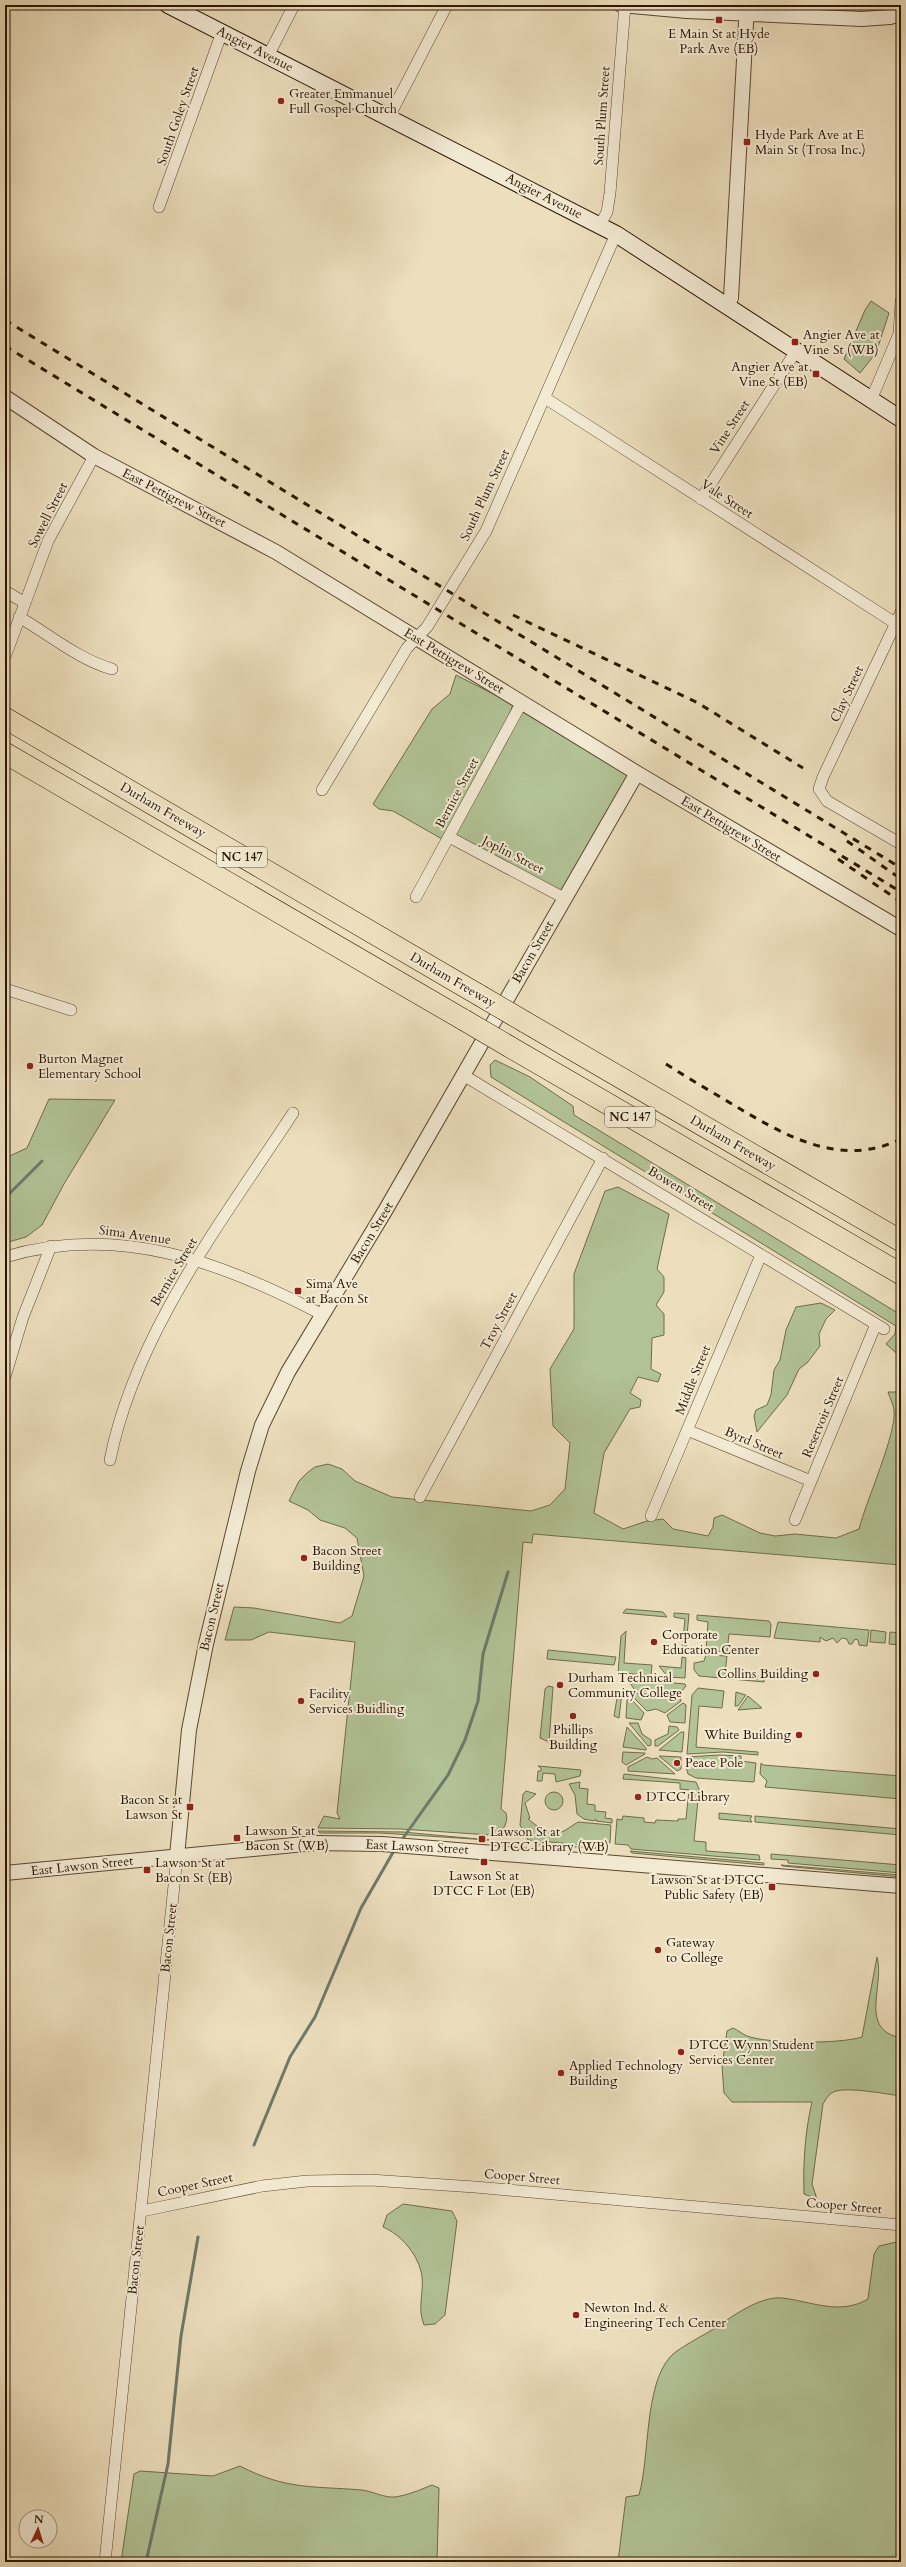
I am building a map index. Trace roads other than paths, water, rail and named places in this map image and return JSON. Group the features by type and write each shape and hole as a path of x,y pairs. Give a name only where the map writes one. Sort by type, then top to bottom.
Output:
{"highway":[{"name":"Durham Freeway","path":"5,718 901,1241"},
{"name":"NC 147","path":"5,753 901,1274"},
{"path":"790,1176 901,1228"},
{"path":"750,1187 901,1287"}],"main road":[{"name":"Angier Avenue","path":"168,5 616,234 901,419"}],"street":[{"path":"268,56 294,5"},
{"path":"389,118 447,5"},
{"path":"623,6 747,9 862,19 890,18 901,14"},
{"name":"South Plum Street","path":"600,226 607,212 610,193 623,6"},
{"path":"727,306 731,298 747,9"},
{"name":"South Goley Street","path":"159,207 222,32"},
{"name":"South Plum Street","path":"322,790 407,648 427,627 486,531 616,234"},
{"path":"871,400 900,335 901,301"},
{"name":"Vine Street","path":"701,499 796,351"},
{"name":"East Pettigrew Street","path":"5,397 94,456 276,552 637,773 901,929"},
{"name":"Vale Street","path":"545,398 896,623"},
{"name":"Sowell Street","path":"5,657 48,541 94,456"},
{"path":"5,591 25,603"},
{"name":"Clay Street","path":"901,612 823,777 819,789 827,801 901,844"},
{"path":"19,618 48,634 85,659 112,669"},
{"name":"Bernice Street","path":"416,897 522,702"},
{"name":"Bacon Street","path":"105,2562 142,2211 189,1730 218,1588 258,1436 277,1393 637,773"},
{"name":"Joplin Street","path":"449,838 564,898"},
{"path":"5,989 71,1010"},
{"name":"Bowen Street","path":"463,1075 880,1327"},
{"name":"Bernice Street","path":"110,1460 121,1413 137,1369 198,1261 293,1113"},
{"name":"Troy Street","path":"420,1497 602,1158"},
{"name":"Sima Avenue","path":"5,1257 51,1246 103,1243 146,1249 198,1261 253,1280 323,1315"},
{"path":"5,1377 23,1317 51,1246"},
{"name":"Middle Street","path":"651,1516 761,1254"},
{"name":"Reservoir Street","path":"795,1520 880,1327"},
{"name":"Byrd Street","path":"688,1430 811,1481"},
{"name":"East Lawson Street","path":"5,1873 315,1843 382,1844 901,1886"},
{"name":"Cooper Street","path":"142,2211 269,2185 306,2181 370,2180 476,2187 901,2225"}],"waterway":[{"path":"5,1198 42,1161"},
{"path":"401,1841 448,1775 465,1740 478,1701 483,1654 508,1572"},
{"path":"254,2145 290,2057 315,2017 361,1908 395,1849"},
{"path":"146,2562 168,2464 181,2336 198,2237"}],"railway":[{"path":"5,320 901,868"},
{"path":"5,346 901,892"},
{"path":"513,615 698,703 803,768"},
{"path":"847,841 901,879"},
{"path":"838,859 901,902"},
{"path":"666,1064 761,1121 780,1131 818,1146 839,1150 859,1150 880,1147 901,1139"}],"place":[{"name":"E Main St at Hyde Park Ave (EB)","path":"719,20"},
{"name":"Greater Emmanuel Full Gospel Church","path":"281,101"},
{"name":"Hyde Park Ave at E Main St (Trosa Inc.)","path":"747,142"},
{"name":"Angier Ave at Vine St (WB)","path":"795,342"},
{"name":"Angier Ave at Vine St (EB)","path":"816,374"},
{"name":"Burton Magnet Elementary School","path":"30,1066"},
{"name":"Sima Ave at Bacon St","path":"298,1291"},
{"name":"Bacon Street Building","path":"304,1558"},
{"name":"Corporate Education Center","path":"654,1642"},
{"name":"Collins Building","path":"816,1674"},
{"name":"Durham Technical Community College","path":"560,1685"},
{"name":"Facility Services Buidling","path":"301,1701"},
{"name":"Phillips Building","path":"573,1716"},
{"name":"White Building","path":"799,1735"},
{"name":"Peace Pole","path":"677,1763"},
{"name":"DTCC Library","path":"638,1797"},
{"name":"Bacon St at Lawson St","path":"190,1807"},
{"name":"Lawson St at Bacon St (WB)","path":"237,1838"},
{"name":"Lawson St at DTCC Library (WB)","path":"482,1839"},
{"name":"Lawson St at DTCC F Lot (EB)","path":"484,1862"},
{"name":"Lawson St at Bacon St (EB)","path":"147,1870"},
{"name":"Lawson St at DTCC Public Safety (EB)","path":"772,1887"},
{"name":"Gateway to College","path":"658,1950"},
{"name":"DTCC Wynn Student Services Center","path":"681,2052"},
{"name":"Applied Technology Building","path":"561,2073"},
{"name":"Newton Ind. & Engineering Tech Center","path":"576,2315"}]}
